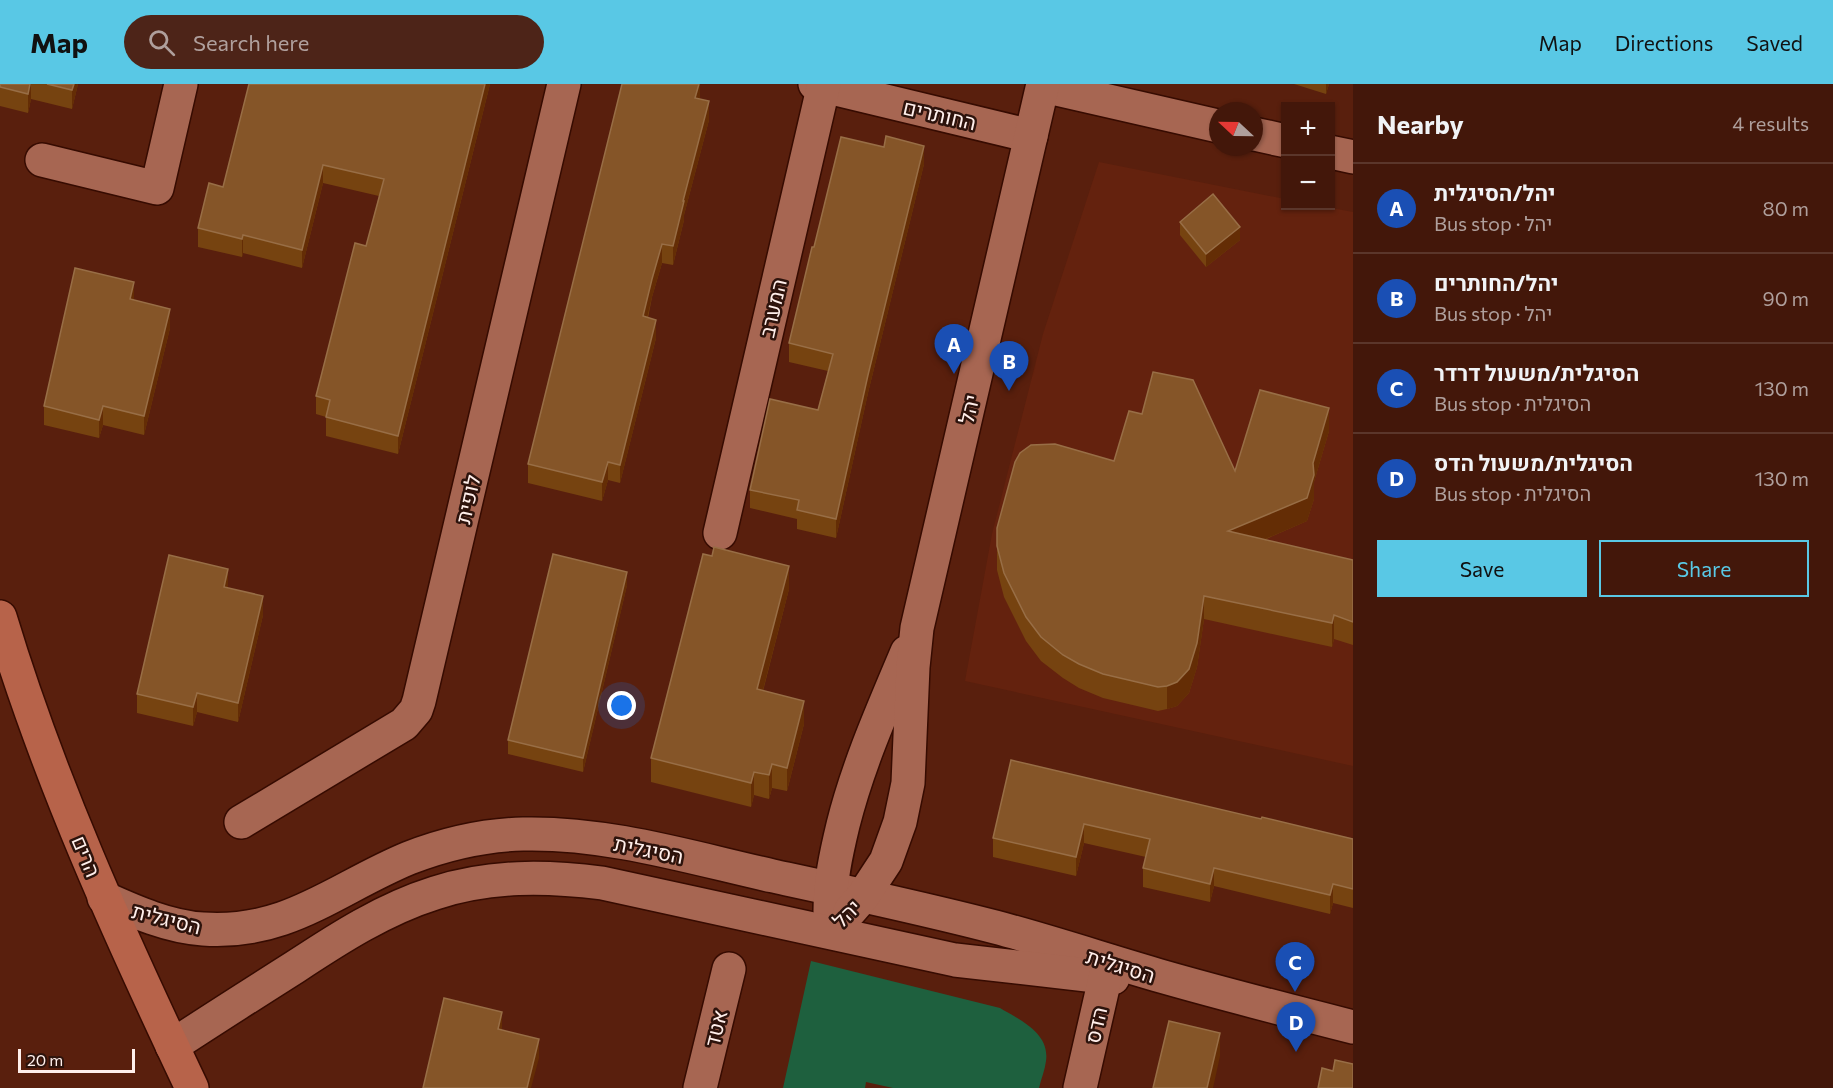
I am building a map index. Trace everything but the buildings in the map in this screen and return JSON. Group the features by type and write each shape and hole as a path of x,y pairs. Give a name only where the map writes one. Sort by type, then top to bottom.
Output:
{"main road":[{"name":"הרים","path":"0,617 60,790 104,898 192,1088"}],"street":[{"path":"42,160 158,188 181,84"},
{"name":"לופית","path":"241,822 404,724 416,710 564,84"},
{"name":"החותרים","path":"821,85 1031,136"},
{"name":"המערב","path":"720,533 821,85"},
{"path":"1043,85 1209,124"},
{"name":"יהל","path":"831,933 863,896 886,861 900,822 908,783 917,628 1043,85"},
{"path":"1263,136 1281,140"},
{"path":"1335,153 1353,157"},
{"name":"יהל","path":"831,933 830,889 839,843 861,765 874,729 917,628"},
{"name":"הסיגלית","path":"104,898 133,911 174,924 201,929 229,930 260,926 293,916 408,859 445,846 482,837 522,834 565,835 614,841 995,927 1107,969"},
{"name":"הסיגלית","path":"172,1046 340,938 404,904 436,892 469,884 502,879 535,878 568,879 602,884 954,960 1107,969 1202,988 1353,1027"},
{"name":"אטד","path":"700,1088 729,969"},
{"name":"הדס","path":"1080,1088 1107,969"}],"shaded area":[{"path":"1099,162 1281,198 1281,210 1335,209 1353,212 1353,766 965,681 992,534 1043,334"}],"green space":[{"path":"811,961 1000,1008 1032,1028 1043,1043 1046,1061 1039,1088 893,1088 866,1082 865,1088 783,1088"}],"place":[{"name":"יהל/הסיגלית","path":"954,374"},
{"name":"יהל/החותרים","path":"1009,391"},
{"name":"הסיגלית/משעול דרדר","path":"1295,992"},
{"name":"הסיגלית/משעול הדס","path":"1296,1052"}]}
